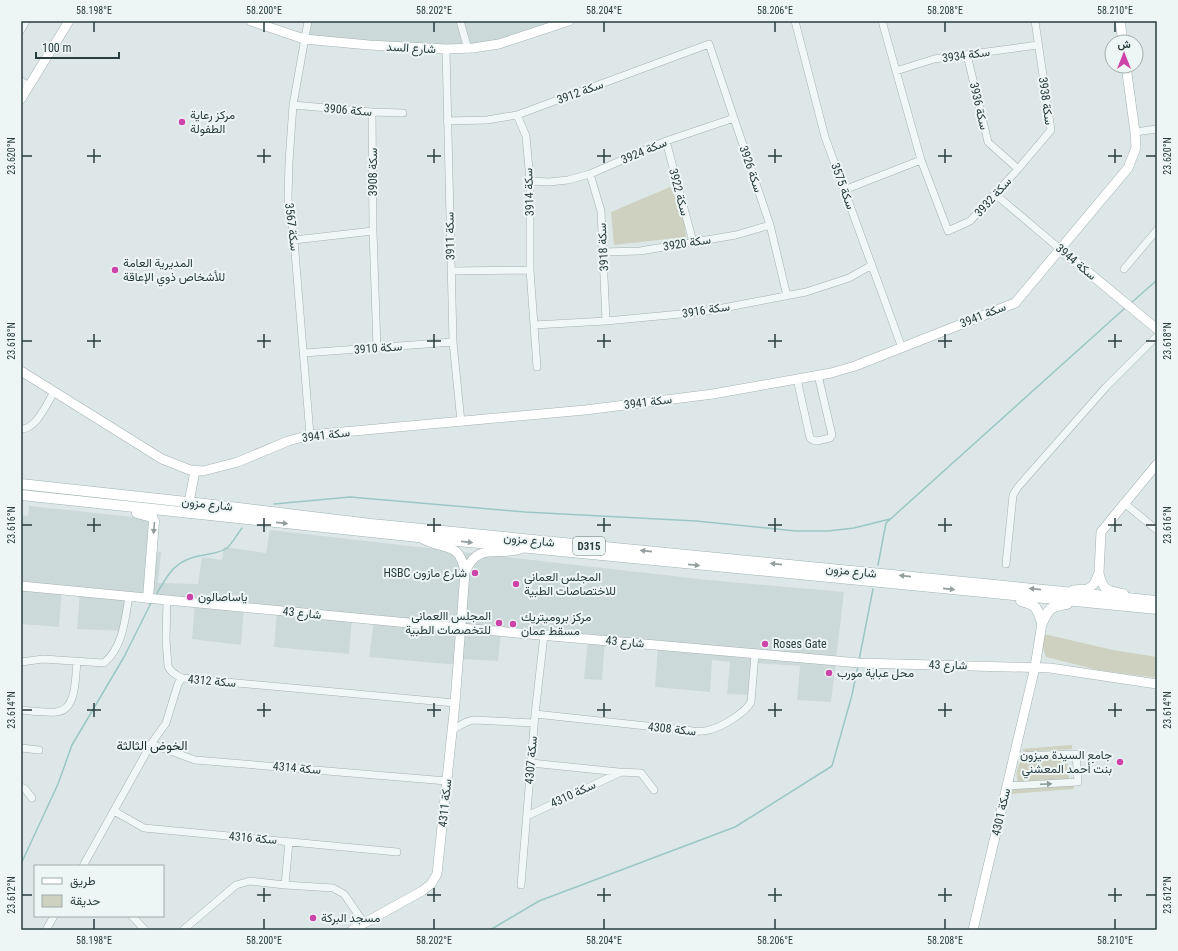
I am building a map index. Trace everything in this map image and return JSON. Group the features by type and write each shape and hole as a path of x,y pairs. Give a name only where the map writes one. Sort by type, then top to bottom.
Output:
{"main road":[{"name":"شارع مزون","path":"21,484 189,502 379,525 1154,600"},
{"name":"شارع مزون","path":"21,495 420,538 1157,609"},
{"path":"57,499 145,514 152,517 154,521 148,598"},
{"path":"972,592 1032,604 1036,608 1042,623"},
{"path":"1042,623 1050,609 1056,606 1084,602"}],"street":[{"path":"21,30 26,21"},
{"path":"21,99 25,83 69,21"},
{"name":"شارع السد","path":"251,21 304,39 356,44 446,49 468,49 499,44 568,21"},
{"name":"سكة 3567","path":"308,21 293,105 288,199 294,240 310,434"},
{"path":"460,21 468,49"},
{"name":"سكة 3575","path":"795,21 824,137 902,348"},
{"name":"سكة 3932","path":"882,21 922,160 948,231 970,221 1018,169"},
{"name":"سكة 3938","path":"1018,169 1050,130 1035,21"},
{"path":"1120,21 1122,34"},
{"name":"سكة 3912","path":"447,121 487,120 517,115 709,44"},
{"name":"سكة 3926","path":"709,44 770,225 787,296"},
{"name":"سكة 3934","path":"896,71 934,59 1038,45"},
{"name":"سكة 3911","path":"446,49 450,271 453,342 461,422"},
{"name":"سكة 3936","path":"967,55 988,142 1018,169"},
{"name":"سكة 3941","path":"21,371 162,459 179,467 195,471 203,471 238,462 288,441 310,434 461,422 609,407 713,394 818,375 855,366 1014,303 1128,168 1136,148 1127,74"},
{"name":"سكة 3906","path":"293,105 372,112 403,113"},
{"name":"سكة 3908","path":"372,112 373,231 377,348"},
{"name":"سكة 3914","path":"517,115 526,136 530,181 530,270 537,367"},
{"name":"سكة 3924","path":"530,181 568,180 590,174 666,141 734,118"},
{"path":"1135,132 1157,129"},
{"name":"سكة 3922","path":"666,141 693,242"},
{"path":"844,190 922,160"},
{"name":"سكة 3918","path":"590,174 601,210 606,321"},
{"name":"سكة 3944","path":"995,194 1157,329"},
{"name":"سكة 3920","path":"603,252 640,251 736,235 770,225"},
{"path":"1124,269 1157,230"},
{"path":"294,240 373,231"},
{"name":"سكة 3916","path":"534,325 606,321 702,312 787,296 824,287 849,278 872,265"},
{"path":"450,271 530,270"},
{"path":"1006,564 1013,495 1018,487 1106,387 1157,336"},
{"name":"سكة 3910","path":"304,353 453,342"},
{"path":"797,379 810,438 812,441 815,441 830,438 832,435 818,375"},
{"path":"21,428 28,428 34,423 54,392"},
{"path":"1154,600 1107,590 1101,585 1099,573 1101,532 1157,464"},
{"path":"189,502 195,471"},
{"path":"1124,503 1157,530"},
{"path":"420,538 431,543 450,547 455,550 462,559 465,572"},
{"path":"465,572 471,560 480,553 487,551 511,551 523,548"},
{"name":"سكة 4311","path":"352,930 422,891 435,879 438,868 455,703 465,572"},
{"path":"1054,591 1088,588 1094,584 1099,573"},
{"name":"شارع 43","path":"21,586 461,628 859,663 1050,668 1157,684"},
{"path":"21,662 43,659 100,664 106,661 117,645 121,635 129,596"},
{"path":"167,600 166,640 168,666 173,673 182,678"},
{"name":"سكة 4301","path":"973,930 1035,667 1042,623"},
{"name":"سكة 4307","path":"521,886 534,723 544,635"},
{"name":"سكة 4308","path":"535,714 693,731 710,730 718,727 748,708 751,702 755,654"},
{"path":"21,710 56,712 66,708 71,703 77,662"},
{"name":"سكة 4312","path":"84,865 151,744 166,722 178,684 182,678 455,703"},
{"path":"452,730 462,725 466,721 474,720 534,723"},
{"name":"سكة 4314","path":"151,744 195,760 447,781"},
{"path":"21,748 39,750"},
{"path":"1007,786 1078,782 1076,754 1014,756"},
{"name":"سكة 4310","path":"531,763 641,773 654,790"},
{"name":"سكة 4310","path":"527,816 619,772"},
{"path":"21,787 25,789 32,798"},
{"name":"سكة 4316","path":"114,811 144,828 397,852"},
{"path":"285,885 289,842"},
{"path":"183,930 236,885 250,881 333,888 344,894 364,923"},
{"path":"47,929 53,917"},
{"path":"133,917 145,930"}],"shaded area":[{"path":"308,21 567,21 473,48 304,39"},
{"path":"29,506 143,518 156,522 156,551 161,552 158,583 198,584 202,557 222,560 224,547 266,553 270,530 708,580 844,592 831,702 797,700 800,666 754,663 752,695 727,694 730,662 712,660 710,692 655,687 658,646 605,641 602,680 584,679 588,639 501,632 498,661 461,659 462,665 369,657 374,620 352,618 349,654 274,647 277,611 244,607 241,645 192,639 195,603 129,596 126,631 77,629 80,592 62,590 59,627 21,624 21,515 28,516"}],"green space":[{"path":"670,187 683,211 686,237 614,245 611,212"},
{"path":"1044,634 1113,650 1157,657 1157,678 1098,670 1046,657 1042,645"},
{"path":"1072,745 1072,749 1025,752 1022,749"},
{"path":"1067,757 1069,779 1018,782 1017,770 1022,759"},
{"path":"1074,784 1074,789 1010,794 1012,790 1015,789"}],"waterway":[{"path":"1131,303 1157,280"},
{"path":"878,565 886,523 1125,308"},
{"path":"274,504 350,497 525,512 696,521 796,531 828,531 854,528 890,519"},
{"path":"156,595 170,573 180,563 194,557 224,550 231,544 242,528"},
{"path":"859,660 873,589"},
{"path":"21,864 58,784 72,745 124,657 152,601"},
{"path":"490,930 539,901 735,827 832,766 852,695 858,666"}],"place":[{"name":"مركز رعاية الطفولة","path":"182,122"},
{"name":"المديرية العامة للأشخاص ذوي الإعاقة","path":"115,270"},
{"name":"HSBC شارع مازون","path":"475,573"},
{"name":"المجلس العماني للاختصاصات الطبية","path":"516,584"},
{"name":"ياساصالون","path":"190,597"},
{"name":"المجلس االعمانى للتخصصات الطبية","path":"499,623"},
{"name":"مركز بروميتريك مسقط عمان","path":"513,624"},
{"name":"Roses Gate","path":"765,644"},
{"name":"محل عباية مورب","path":"829,673"},
{"name":"جامع السيدة ميزون بنت أحمد المعشني","path":"1120,762"},
{"name":"مسجد البركة","path":"313,918"}],"district":[{"name":"الخوض الثالثة","path":"152,745"}]}
